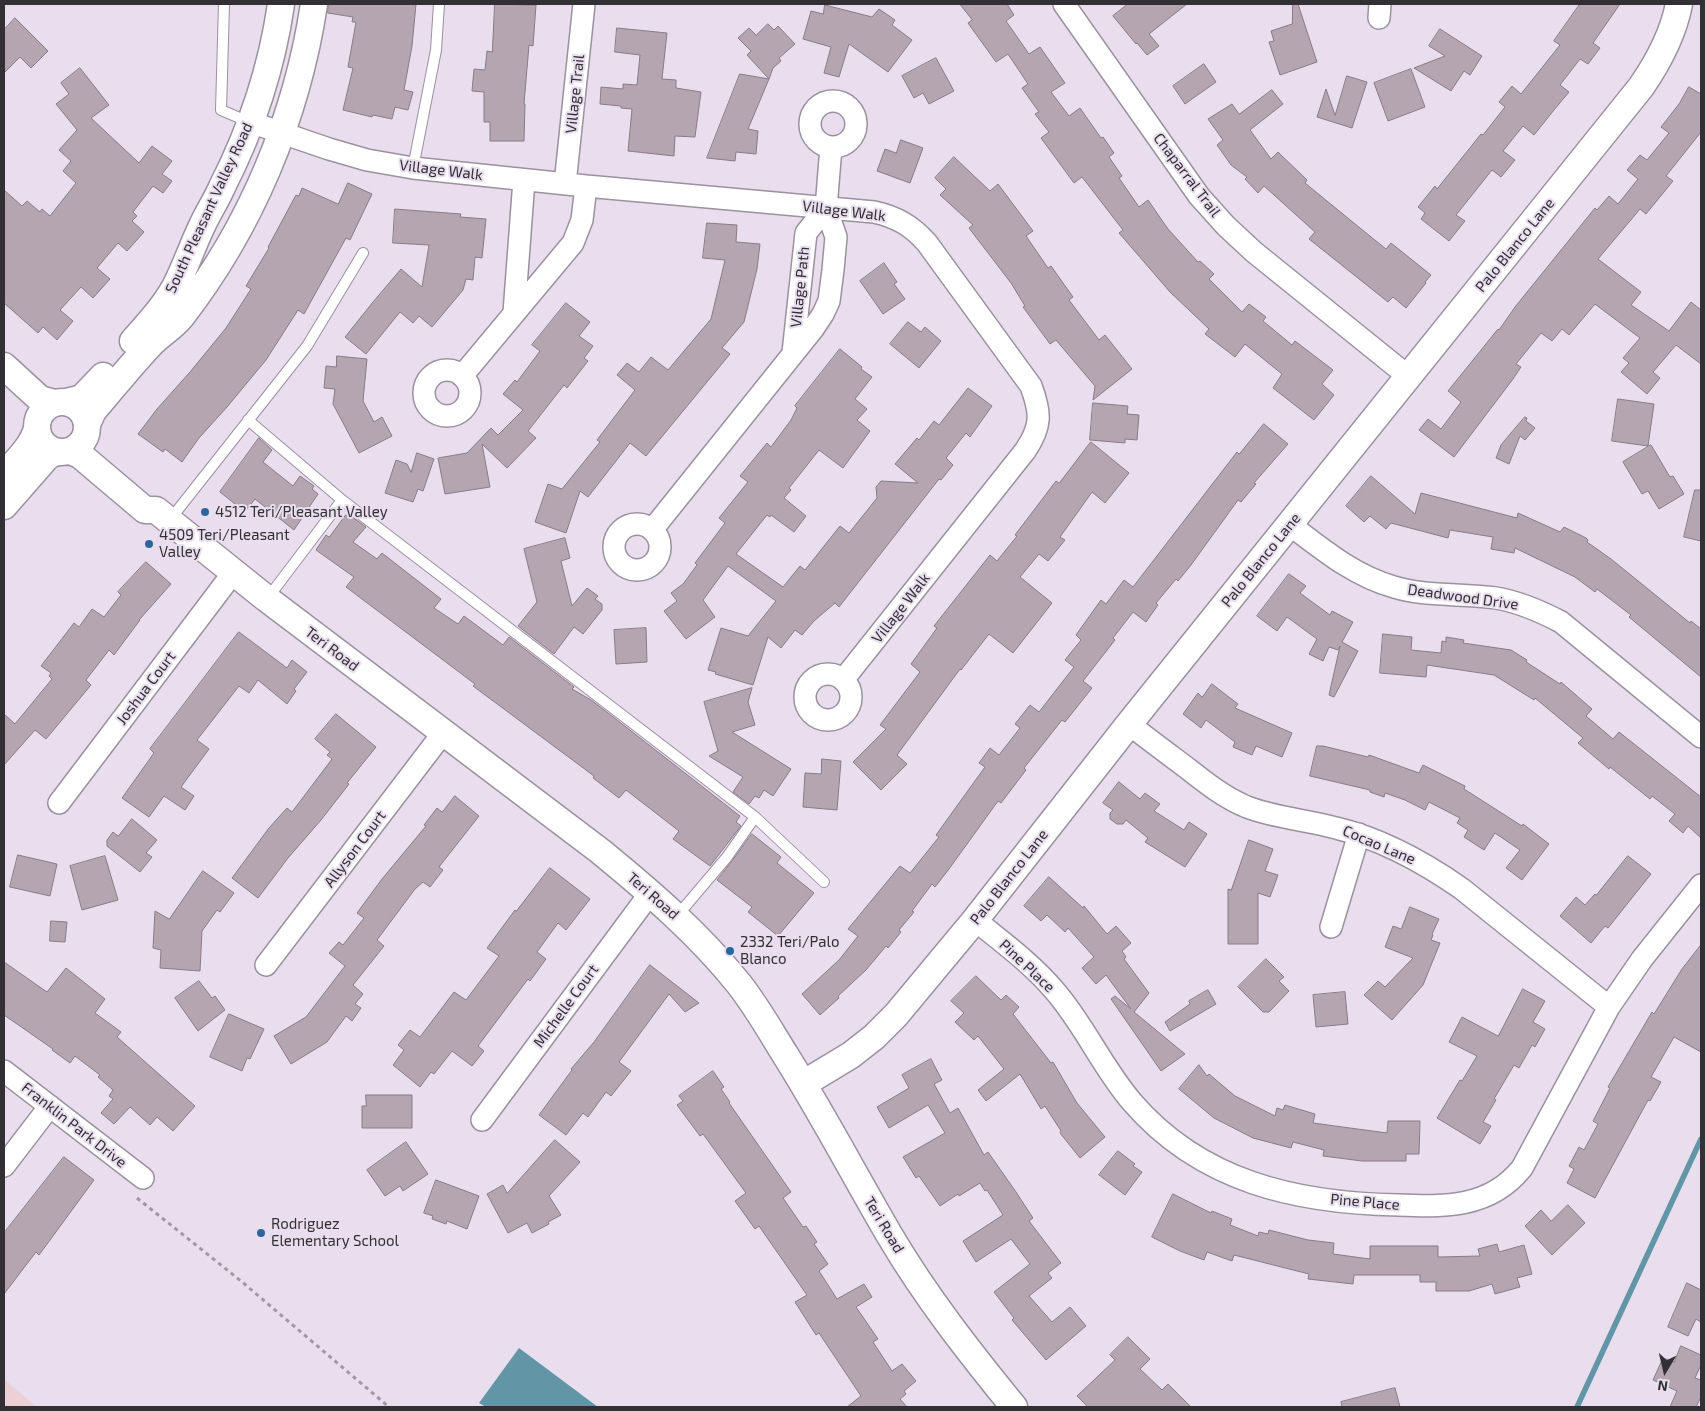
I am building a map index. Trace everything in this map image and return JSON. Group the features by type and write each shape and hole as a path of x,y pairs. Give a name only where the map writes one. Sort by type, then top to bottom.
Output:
{"street":[{"name":"South Pleasant Valley Road","path":"49,414 79,400 157,313 170,295 201,227 222,187 250,122 273,46 281,4"},
{"name":"South Pleasant Valley Road","path":"88,427 93,411 148,347 179,319 242,223 282,133 303,62 314,4"},
{"name":"Village Trail","path":"462,376 573,243 582,220 576,185 584,4"},
{"name":"Chaparral Trail","path":"1065,4 1199,196 1226,226 1254,252 1409,377"},
{"name":"Palo Blanco Lane","path":"803,1084 851,1055 896,1016 975,920 1289,524 1641,88 1656,66 1667,43 1679,4"},
{"name":"Village Walk","path":"250,122 367,160 413,168 874,212 891,216 916,231 927,243 1031,386 1038,405 1039,424 1025,451 843,680"},
{"path":"826,208 831,147"},
{"path":"514,313 524,180"},
{"name":"Village Path","path":"793,352 806,233 826,208"},
{"name":"Village Path","path":"793,352 813,329 823,314 829,300 836,237 826,208"},
{"path":"652,530 793,352"},
{"path":"4,366 40,399 49,414 42,443 50,449 64,452"},
{"path":"4,387 35,414 49,414 78,408 86,418 88,427 82,443 64,452 51,454 46,458 4,506"},
{"path":"4,475 30,444 49,414"},
{"name":"Teri Road","path":"88,427 92,443 157,499 162,515"},
{"name":"Teri Road","path":"64,452 80,455 145,510 162,515 233,573 600,851 651,892 677,916 718,959 758,1010 917,1278 974,1358 1014,1407"},
{"name":"Deadwood Drive","path":"1289,524 1340,562 1366,577 1393,587 1421,593 1496,598 1520,603 1541,611 1561,622 1701,737"},
{"name":"Joshua Court","path":"59,803 233,573"},
{"name":"Cocao Lane","path":"1129,724 1215,790 1246,807 1359,834 1411,857 1438,872 1462,889 1609,1007"},
{"name":"Allyson Court","path":"266,965 443,733"},
{"path":"1331,927 1359,834"},
{"name":"Pine Place","path":"975,920 1034,969 1054,990 1071,1011 1113,1077 1132,1101 1152,1123 1197,1158 1241,1180 1278,1191 1381,1205 1418,1206 1466,1203 1485,1197 1501,1188 1522,1168 1609,1007 1642,959 1701,885"},
{"name":"Michelle Court","path":"482,1120 651,892"},
{"name":"Franklin Park Drive","path":"4,1071 50,1106 138,1186"},
{"path":"4,1166 50,1106"}],"lane":[{"path":"224,4 221,110 250,122"},
{"path":"413,168 436,50 439,4"},
{"path":"162,515 248,420 307,346 363,253"},
{"path":"248,420 342,500 755,817 824,882"},
{"path":"267,599 342,500"},
{"path":"677,916 728,857 755,817"}],"path":[{"path":"138,1186 241,1281 389,1407"}],"shaded area":[{"path":"5,1380 37,1407 4,1407"}],"water":[{"path":"519,1348 598,1407 486,1407 479,1403"}],"building":[{"path":"329,4 416,4 412,46 404,90 413,92 408,110 395,107 392,119 373,115 372,117 343,110 353,68 348,67 356,22 352,22 353,17 328,13"},
{"path":"495,4 536,5 533,46 529,45 524,104 524,141 490,141 490,122 484,122 484,92 472,91 474,69 485,70 487,51 492,52"},
{"path":"960,4 1007,4 1014,15 1006,21 1029,54 1040,47 1065,83 1051,92 1069,116 1080,108 1101,138 1103,137 1114,153 1109,157 1122,176 1119,178 1139,207 1148,200 1168,229 1198,262 1200,261 1214,274 1209,279 1242,312 1249,304 1266,317 1263,321 1292,345 1295,341 1333,370 1322,384 1334,395 1314,420 1273,388 1282,374 1245,344 1235,357 1205,334 1209,329 1170,292 1119,233 1123,230 1082,177 1074,183 1041,138 1049,132 1035,114 1039,112 1022,88 1028,84 1008,54 996,62 968,23 972,20"},
{"path":"1128,4 1187,4 1149,34 1159,46 1147,55 1113,16"},
{"path":"1293,4 1298,4 1317,62 1280,75 1269,42 1274,41 1271,31 1292,24"},
{"path":"1580,4 1620,4 1593,43 1600,48 1588,64 1580,59 1560,85 1569,92 1534,135 1523,126 1503,151 1515,160 1501,177 1492,170 1456,215 1465,221 1449,241 1421,219 1425,213 1418,207 1435,186 1437,189 1505,107 1499,102 1512,86 1521,94 1560,45 1554,41"},
{"path":"825,5 872,17 879,9 895,20 892,25 912,40 888,72 849,44 839,77 824,73 831,47 803,39 811,11 823,14"},
{"path":"15,18 48,51 31,68 20,57 4,73 4,30"},
{"path":"768,24 774,30 778,26 795,44 779,58 781,61 773,68 769,79 747,55 751,51 738,38 749,28 756,35"},
{"path":"617,28 667,33 662,79 676,80 676,88 701,92 695,137 675,136 674,156 628,151 632,109 600,104 601,87 623,89 623,84 637,85 640,55 615,52"},
{"path":"1440,29 1482,56 1470,75 1464,71 1451,91 1414,68 1445,56 1429,46"},
{"path":"936,58 954,91 929,104 923,93 914,98 902,76"},
{"path":"1204,64 1216,82 1185,104 1173,86"},
{"path":"80,68 109,105 91,118 139,163 152,146 172,161 162,174 172,181 163,193 153,186 133,212 137,216 132,221 144,232 127,251 118,243 97,268 110,279 93,298 81,287 60,310 73,321 57,340 43,327 38,333 4,303 4,190 22,206 27,201 40,212 42,209 50,216 76,183 63,171 71,161 59,150 77,130 56,104 69,94 61,83"},
{"path":"1411,69 1425,107 1388,121 1374,83"},
{"path":"740,74 769,79 748,129 758,131 756,154 736,152 735,161 707,158"},
{"path":"1347,76 1367,82 1352,128 1317,117 1326,89 1335,115"},
{"path":"1689,87 1701,94 1701,132 1666,176 1673,181 1646,214 1640,209 1598,259 1641,292 1631,305 1669,331 1691,302 1701,310 1701,364 1676,345 1653,372 1660,378 1647,394 1621,372 1629,363 1623,358 1640,338 1595,304 1569,335 1562,329 1552,341 1541,333 1516,364 1521,367 1513,379 1454,457 1419,430 1428,419 1441,429 1461,402 1448,391 1499,330 1515,307 1595,208 1597,210 1609,196 1618,204 1638,179 1627,170 1640,155 1647,160 1669,133 1661,127 1679,104"},
{"path":"1272,90 1283,104 1250,130 1271,159 1278,152 1307,180 1305,183 1386,249 1391,243 1431,275 1406,308 1393,297 1388,302 1309,239 1315,232 1264,186 1258,193 1245,179 1247,177 1231,165 1217,145 1223,140 1208,119 1232,104 1239,114"},
{"path":"901,140 923,148 910,183 877,171 885,149 896,153"},
{"path":"954,157 990,191 998,184 1033,231 1026,236 1048,268 1051,266 1073,297 1069,300 1099,340 1105,335 1132,369 1093,400 1095,386 1056,340 1050,344 1023,307 1025,306 1011,283 969,228 973,225 940,195 946,189 935,178"},
{"path":"348,183 372,194 350,240 346,238 304,314 298,310 266,360 199,438 182,462 165,449 163,452 138,434 226,328 251,289 246,286 269,248 296,195 299,196 302,188 338,204"},
{"path":"395,209 461,214 460,217 486,219 482,258 475,257 473,280 466,279 463,290 432,327 419,316 413,323 400,312 366,354 345,337 373,302 401,269 422,287 429,245 393,243"},
{"path":"707,223 737,225 736,242 760,244 757,269 744,322 722,348 730,354 646,456 630,443 588,497 580,491 566,533 535,522 548,484 562,489 600,442 597,440 635,390 617,375 627,363 639,372 651,357 668,370 711,319 725,260 703,258"},
{"path":"884,263 897,282 894,284 905,299 883,314 860,281"},
{"path":"566,303 590,322 579,336 593,346 584,358 588,361 567,388 564,385 528,431 536,438 507,468 482,444 490,487 445,494 438,458 467,453 491,428 498,435 523,410 503,394 515,380 517,382 540,351 532,345"},
{"path":"908,322 921,332 925,327 941,341 919,368 890,344"},
{"path":"840,349 872,377 855,399 867,409 857,420 870,431 843,468 819,450 789,488 791,490 784,498 806,516 794,532 771,515 770,517 767,515 736,554 783,587 800,566 805,570 840,526 849,533 877,498 876,487 881,481 918,483 895,464 917,438 919,440 934,421 939,425 968,388 992,406 970,437 966,433 946,458 953,465 941,480 939,479 839,607 835,603 814,621 802,635 795,630 781,648 768,637 753,685 715,674 716,672 708,670 721,628 748,636 776,601 728,566 703,600 715,617 686,639 664,611 677,601 671,593 683,584 697,565 695,563 725,523 719,518 748,482 740,476 767,443 771,447 791,420 797,408 795,406"},
{"path":"337,356 367,359 363,401 374,422 382,417 392,436 359,453 333,404 335,389 324,388 326,366 336,367"},
{"path":"1618,399 1654,404 1648,446 1612,441"},
{"path":"1093,403 1128,406 1127,414 1139,415 1137,440 1125,439 1125,443 1090,440"},
{"path":"1525,417 1527,418 1526,421 1535,428 1525,440 1520,436 1509,464 1496,458 1501,445"},
{"path":"1264,424 1288,444 1254,483 1256,484 1241,502 1238,500 1191,565 1178,581 1176,579 1156,603 1158,605 1146,622 1133,612 1113,638 1115,640 1083,681 1092,688 1065,722 1062,720 1024,768 1026,770 1001,803 998,801 935,887 932,884 912,911 914,912 899,930 901,932 888,948 886,946 866,970 820,1015 802,994 839,960 858,936 848,929 900,866 910,873 939,837 936,835 985,767 979,763 990,748 999,755 1020,728 1015,724 1030,705 1039,712 1074,667 1065,660 1081,640 1076,635 1101,600 1106,604 1124,580 1133,587 1237,452 1239,454"},
{"path":"259,438 272,450 263,462 293,486 300,476 314,486 312,489 318,494 294,530 255,499 245,512 220,492"},
{"path":"1091,442 1129,473 1105,503 1092,492 1060,537 1065,540 1048,561 1039,554 1020,577 1052,603 1013,653 989,634 960,669 897,755 907,764 881,790 853,762 886,729 880,725 920,672 911,664 937,628 934,626 990,555 997,561 1056,481 1059,483"},
{"path":"1651,445 1670,477 1673,476 1684,494 1659,509 1648,491 1642,494 1623,462"},
{"path":"417,453 434,459 423,491 418,489 413,502 385,493 396,460 407,464 411,472"},
{"path":"1371,476 1415,514 1421,493 1517,518 1518,513 1560,532 1564,527 1586,538 1587,542 1690,623 1691,621 1701,629 1701,677 1629,617 1631,615 1597,589 1595,592 1575,577 1515,548 1514,553 1491,549 1493,537 1450,530 1448,538 1391,523 1386,529 1370,516 1364,522 1346,506"},
{"path":"1695,490 1701,490 1701,541 1684,537"},
{"path":"346,515 350,518 351,516 366,527 353,542 377,559 382,553 441,599 434,608 458,624 464,616 503,645 509,637 574,687 572,689 591,700 740,816 736,822 741,826 710,866 673,839 679,831 626,790 619,798 593,778 594,776 473,686 475,684 346,587 354,577 316,550 326,535 329,537"},
{"path":"565,538 570,558 561,561 572,606 587,588 598,596 595,599 602,604 602,610 583,634 574,627 554,654 518,626 537,602 524,549"},
{"path":"146,562 171,584 139,620 114,655 109,650 86,680 91,685 46,739 35,730 4,765 4,714 15,724 52,679 49,676 51,673 41,666 74,623 79,627 92,609 104,617 121,595 118,592"},
{"path":"1289,574 1306,586 1300,593 1330,615 1332,611 1353,622 1342,642 1358,651 1334,697 1329,695 1340,646 1338,650 1329,647 1323,661 1309,654 1317,639 1287,617 1277,631 1257,616"},
{"path":"646,628 647,662 616,664 614,630"},
{"path":"239,632 287,668 292,660 307,672 294,689 296,691 287,704 258,680 249,693 239,686 197,740 209,749 181,787 194,796 185,810 164,796 149,817 122,798 154,753 150,749"},
{"path":"1383,634 1412,637 1411,650 1441,653 1442,641 1446,642 1446,637 1464,640 1463,643 1511,650 1527,660 1526,662 1560,684 1561,682 1592,709 1586,716 1613,739 1619,732 1701,797 1701,838 1688,826 1683,833 1669,821 1675,814 1652,796 1650,799 1610,767 1609,769 1578,743 1583,738 1535,698 1534,700 1494,675 1427,665 1426,677 1380,673"},
{"path":"1212,684 1238,704 1235,708 1292,733 1282,757 1256,746 1252,755 1233,747 1235,742 1206,720 1201,728 1183,714 1198,693 1202,697"},
{"path":"752,688 748,702 755,725 732,732 791,769 773,796 764,790 759,798 755,796 749,804 733,792 743,777 709,756 718,751 704,702"},
{"path":"336,714 376,747 321,820 288,858 258,898 232,878 269,828 287,808 292,812 332,759 327,755 330,752 315,739"},
{"path":"1317,746 1368,757 1369,755 1419,773 1423,765 1465,786 1464,789 1522,826 1523,824 1549,844 1522,880 1506,868 1520,850 1495,833 1484,850 1464,837 1468,830 1457,823 1460,818 1429,802 1425,810 1385,793 1384,797 1370,792 1370,790 1310,776"},
{"path":"822,759 841,761 837,810 803,807 805,773 821,774"},
{"path":"1119,782 1140,799 1145,793 1160,804 1154,811 1184,830 1189,822 1207,834 1185,867 1145,842 1148,838 1126,820 1123,824 1117,824 1110,819 1110,813 1113,810 1103,803"},
{"path":"455,796 479,816 439,867 443,870 430,887 423,882 415,889 377,940 384,946 353,985 363,994 355,1004 361,1008 352,1021 346,1016 327,1042 291,1064 274,1036 306,1017 345,966 329,953 339,942 343,945 364,918 357,913 382,879 426,826 424,825 437,808 442,812"},
{"path":"132,819 157,840 146,853 152,857 140,872 107,846 107,840 113,832 118,836"},
{"path":"752,834 781,857 777,863 814,893 778,936 748,912 752,907 717,880"},
{"path":"1249,840 1273,849 1265,871 1278,875 1270,897 1258,893 1258,944 1228,944 1228,889 1231,890"},
{"path":"18,855 57,864 50,896 10,887"},
{"path":"105,856 118,900 82,910 70,866"},
{"path":"1628,856 1651,874 1608,928 1605,926 1591,943 1560,916 1576,897 1585,905 1596,895"},
{"path":"550,868 590,899 566,930 558,923 537,952 546,959 530,981 528,979 478,1046 484,1051 472,1066 452,1051 434,1074 431,1072 420,1087 393,1065 404,1050 398,1045 410,1030 420,1037 454,992 466,1000 499,956 487,948 515,910"},
{"path":"203,871 234,893 220,912 217,910 202,931 200,971 160,968 161,950 153,948 155,911 169,919"},
{"path":"1049,877 1083,908 1084,906 1107,934 1116,926 1131,943 1122,951 1126,957 1124,959 1149,993 1134,1012 1185,1054 1161,1071 1111,999 1115,996 1131,1009 1106,975 1096,984 1082,968 1094,957 1068,928 1065,932 1047,915 1041,921 1024,906"},
{"path":"1410,907 1439,919 1431,940 1440,943 1423,985 1392,1020 1364,995 1378,981 1385,987 1413,958 1385,947 1393,926 1401,929"},
{"path":"51,921 67,922 65,942 50,941"},
{"path":"1701,945 1701,1052 1674,1037 1651,1077 1661,1082 1650,1101 1648,1100 1595,1198 1567,1183 1574,1169 1569,1166 1579,1147 1584,1150 1598,1124 1593,1121 1610,1088 1608,1087 1652,1012 1654,1014 1682,969"},
{"path":"1266,959 1284,977 1279,981 1289,991 1269,1012 1263,1012 1238,987"},
{"path":"4,962 47,992 66,968 105,999 95,1013 121,1032 117,1037 195,1106 173,1131 157,1117 150,1125 130,1107 114,1124 101,1113 113,1099 109,1096 113,1090 98,1077 100,1075 75,1056 70,1063 4,1015"},
{"path":"650,965 699,1003 685,1012 669,994 619,1062 631,1071 611,1096 606,1092 588,1117 583,1113 566,1135 539,1115 571,1069 594,1042"},
{"path":"976,976 1001,1000 1006,995 1019,1007 1013,1014 1051,1063 1053,1062 1077,1103 1105,1137 1080,1158 1060,1133 1061,1131 1045,1106 1041,1109 1020,1074 986,1101 978,1090 1004,1069 978,1036 974,1040 955,1022 964,1013 951,1001"},
{"path":"199,981 212,998 215,996 225,1010 198,1031 175,998"},
{"path":"1523,989 1545,1001 1533,1022 1545,1029 1535,1047 1532,1045 1519,1068 1514,1065 1494,1099 1496,1100 1483,1122 1491,1126 1480,1144 1437,1118 1477,1056 1449,1042 1462,1017 1498,1036"},
{"path":"1208,990 1216,1004 1170,1031 1165,1022 1190,1004 1189,1001"},
{"path":"1345,992 1348,1024 1316,1027 1313,995"},
{"path":"229,1014 264,1029 250,1059 247,1058 242,1071 210,1057"},
{"path":"931,1059 942,1080 934,1084 950,1113 958,1108 984,1155 988,1152 1033,1218 1029,1221 1061,1263 1048,1273 1052,1278 1029,1296 1052,1322 1070,1307 1086,1326 1046,1360 1012,1320 1014,1318 994,1292 1030,1264 1011,1239 976,1262 963,1241 1003,1215 987,1190 985,1191 980,1183 940,1206 919,1176 916,1178 903,1157 945,1133 928,1105 889,1128 877,1107 909,1088 902,1075"},
{"path":"1199,1065 1207,1076 1209,1074 1235,1096 1275,1116 1277,1108 1283,1110 1285,1105 1315,1114 1313,1123 1387,1133 1388,1121 1420,1121 1419,1154 1406,1154 1406,1161 1362,1161 1323,1156 1324,1150 1293,1142 1291,1148 1253,1138 1214,1118 1179,1089"},
{"path":"713,1071 724,1087 721,1089 729,1103 791,1192 783,1198 803,1227 806,1226 817,1242 814,1244 828,1264 819,1271 837,1299 864,1284 872,1297 856,1307 878,1339 873,1342 892,1371 902,1364 916,1381 904,1391 906,1394 900,1399 907,1407 847,1407 861,1396 819,1333 816,1335 795,1302 807,1295 759,1226 755,1229 735,1201 746,1193 703,1134 700,1136 677,1105 683,1101 679,1096"},
{"path":"366,1095 412,1095 412,1128 362,1128 362,1106 366,1106"},
{"path":"555,1140 580,1162 549,1196 561,1215 532,1233 527,1223 508,1233 487,1194 503,1185 507,1193"},
{"path":"406,1142 428,1174 403,1191 400,1186 385,1196 367,1170"},
{"path":"1118,1151 1142,1172 1125,1195 1099,1175"},
{"path":"64,1157 94,1180 39,1255 36,1252 4,1294 4,1233"},
{"path":"436,1180 479,1196 467,1229 447,1221 446,1224 432,1219 433,1216 424,1213"},
{"path":"1173,1194 1211,1213 1212,1211 1232,1219 1230,1225 1258,1236 1259,1232 1268,1234 1269,1230 1308,1240 1334,1243 1333,1254 1370,1259 1370,1246 1438,1246 1438,1257 1480,1256 1478,1249 1497,1244 1499,1252 1524,1245 1532,1274 1517,1278 1520,1287 1495,1294 1492,1284 1469,1291 1436,1291 1436,1282 1420,1282 1420,1275 1354,1275 1353,1284 1308,1279 1309,1274 1234,1255 1232,1261 1207,1252 1204,1260 1152,1237"},
{"path":"1568,1205 1585,1223 1552,1255 1525,1226 1541,1210 1551,1221"},
{"path":"1687,1283 1701,1290 1701,1322 1696,1319 1688,1336 1668,1327"},
{"path":"1128,1337 1150,1359 1140,1369 1162,1390 1168,1384 1191,1407 1088,1407 1077,1396 1115,1360 1110,1355"},
{"path":"1681,1346 1701,1355 1701,1365 1695,1378 1701,1380 1701,1397 1696,1407 1670,1407 1677,1391 1653,1380 1663,1358 1674,1362"},
{"path":"1395,1388 1400,1407 1342,1407 1341,1402"}],"waterway":[{"path":"1577,1407 1701,1139"}],"place":[{"name":"4512 Teri/Pleasant Valley","path":"205,512"},
{"name":"4509 Teri/Pleasant Valley","path":"149,544"},
{"name":"2332 Teri/Palo Blanco","path":"730,951"},
{"name":"Rodriguez Elementary School","path":"261,1233"}]}
